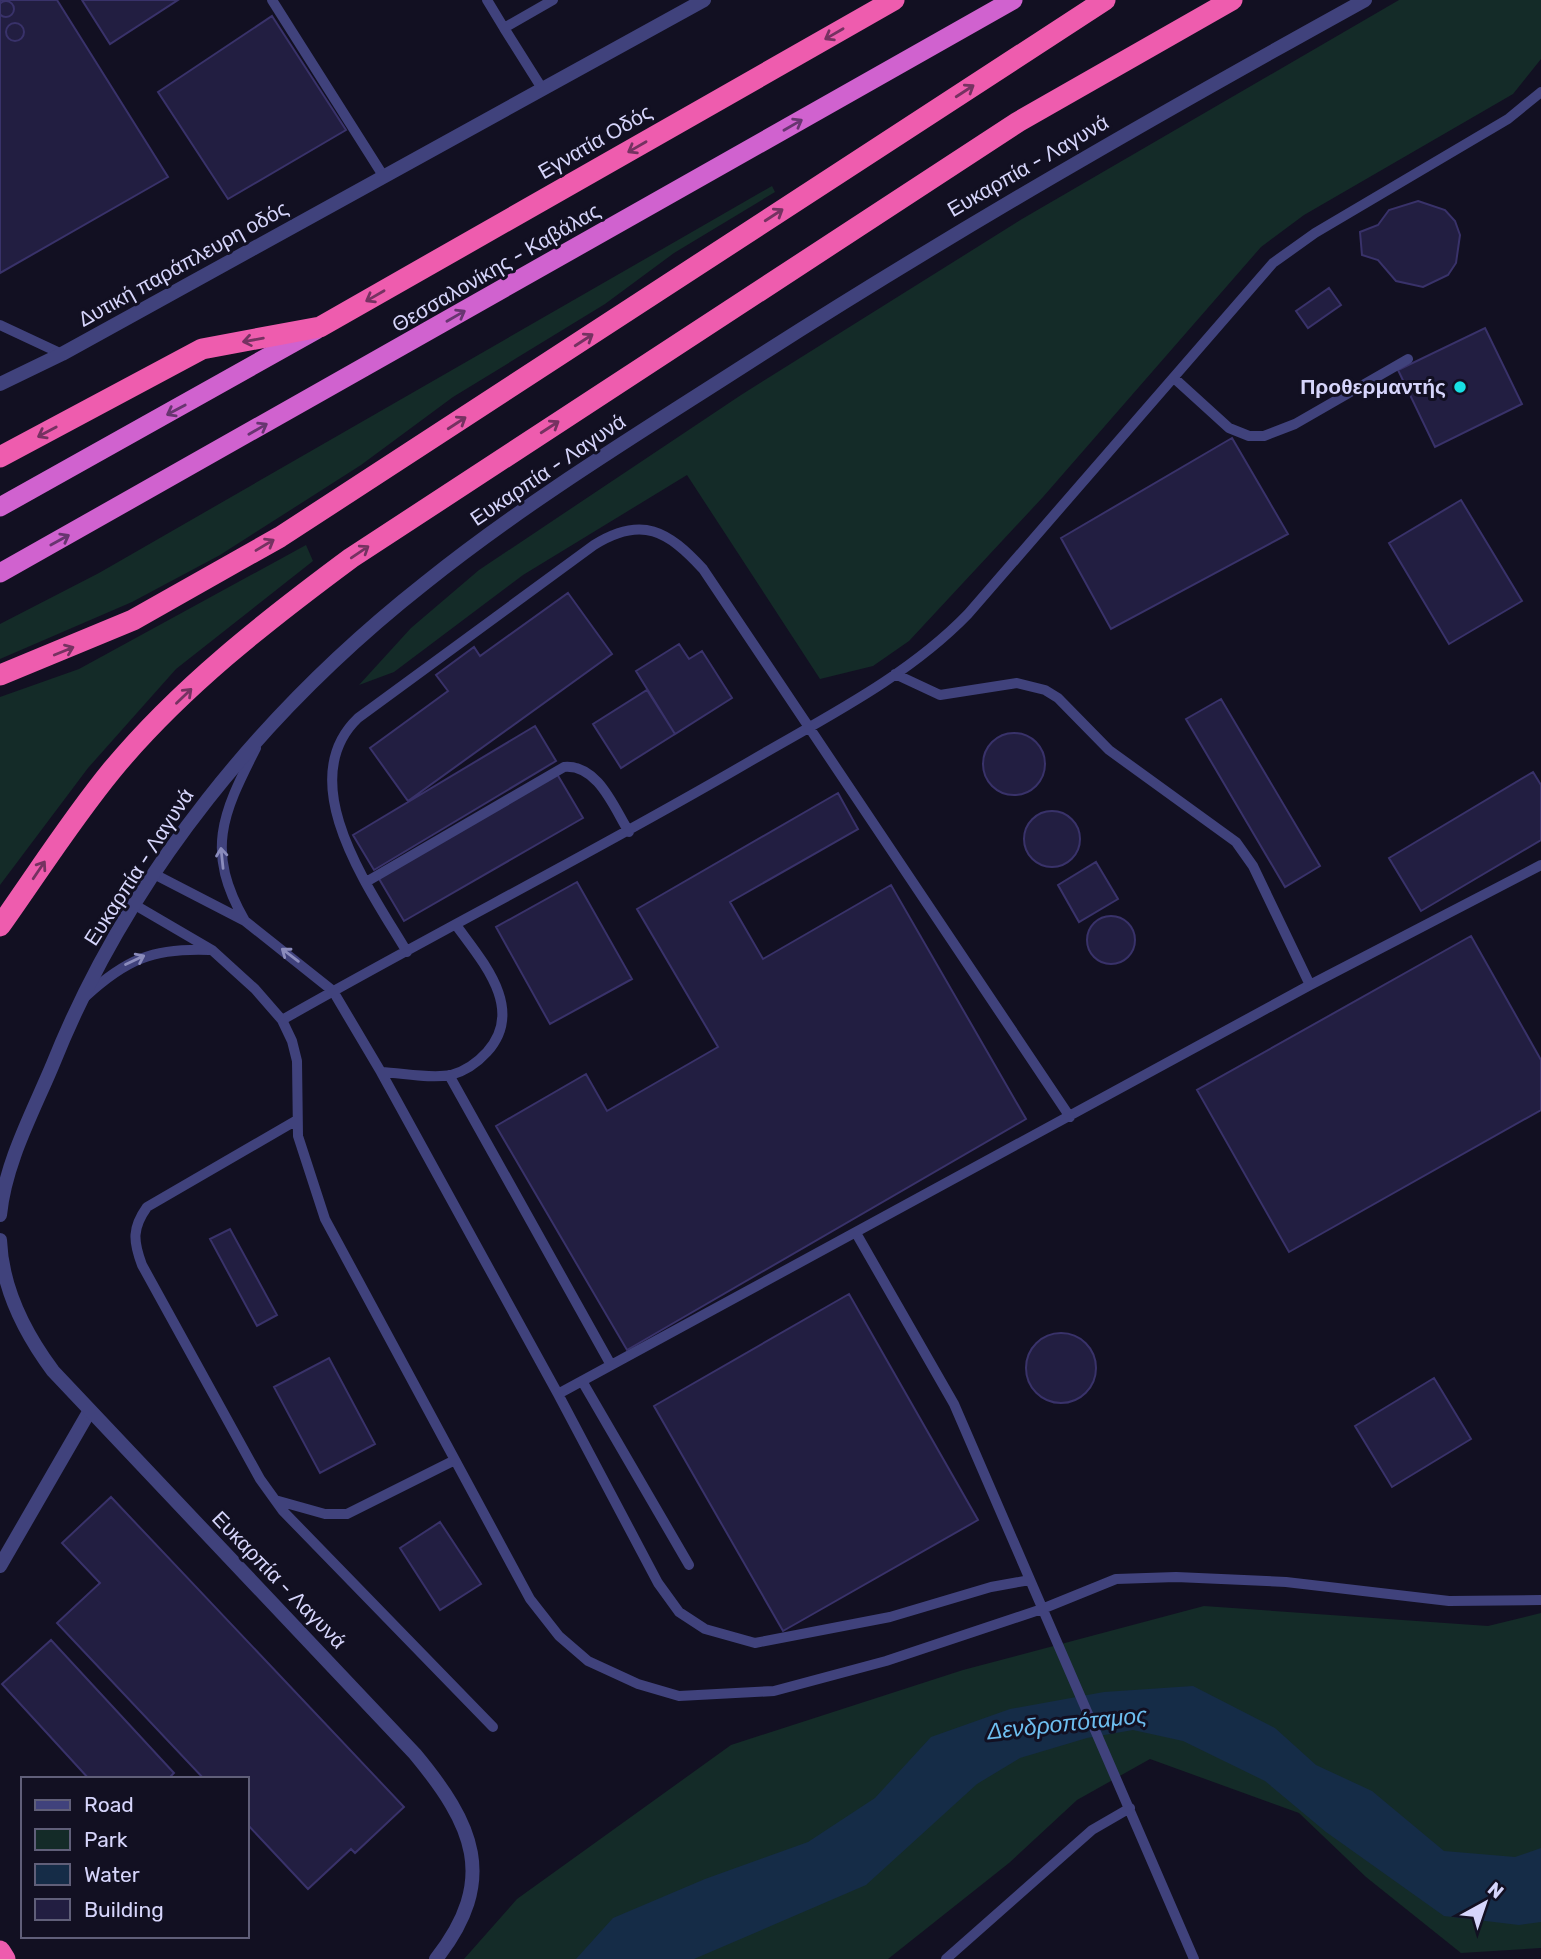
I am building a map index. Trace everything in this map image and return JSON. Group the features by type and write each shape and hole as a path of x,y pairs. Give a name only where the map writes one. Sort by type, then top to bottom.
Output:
{"highway":[{"name":"Εγνατία Οδός","path":"0,457 202,349 320,327 894,0"},
{"name":"Θεσσαλονίκης - Καβάλας","path":"0,573 1013,0"},
{"path":"0,675 133,620 280,537 1105,0"},
{"path":"0,926 69,825 114,768 204,677 271,617 351,558 1018,122 1232,0"},
{"path":"0,507 320,327"}],"street":[{"name":"Δυτική παράπλευρη οδός","path":"0,384 62,354 704,0"},
{"name":"Ευκαρπία - Λαγυνά","path":"0,1215 4,1191 21,1142 80,1001 135,905 205,801 263,734 344,653 419,587 567,478 974,222 1364,0"},
{"name":"Ευκαρπία - Λαγυνά","path":"0,1240 9,1289 26,1332 53,1371 415,1755 457,1809 471,1848 471,1886 461,1917 436,1959"},
{"path":"0,1566 89,1412"}],"lane":[{"path":"272,0 384,177"},
{"path":"487,0 542,90"},
{"path":"505,28 553,0"},
{"path":"282,1020 629,832 809,727 895,674 939,643 968,614 1284,254 1508,119 1541,92"},
{"path":"0,325 62,354"},
{"path":"1174,378 1229,428 1249,436 1264,436 1294,424 1408,359"},
{"path":"407,952 366,882 341,828 333,791 334,757 346,729 403,684 594,545 624,530 642,528 664,535 682,547 703,569 1070,1117"},
{"path":"895,674 940,695 1017,683 1032,685 1058,698 1105,747 1236,842 1253,866 1310,985"},
{"path":"245,921 223,874 220,834 235,789 263,734"},
{"path":"366,882 564,767 574,766 590,773 629,832"},
{"path":"558,1394 1310,985 1541,865"},
{"path":"155,874 245,921 333,991 382,1072 658,1583 679,1612 705,1629 755,1643 784,1640 890,1616 991,1587 1030,1580"},
{"path":"135,905 212,950 255,989 282,1020 292,1041 297,1061 298,1136 325,1219 530,1599 559,1636 588,1661 638,1684 679,1696 774,1691 886,1661 1042,1609 1116,1580 1176,1577 1286,1582 1449,1601 1541,1600"},
{"path":"382,1072 450,1075 477,1063 493,1045 502,1023 502,999 494,977 456,925"},
{"path":"80,1001 119,968 147,954 177,949 212,950"},
{"path":"450,1075 611,1365"},
{"path":"297,1120 170,1190 147,1207 135,1223 133,1240 148,1277 260,1479 275,1500 493,1727"},
{"path":"856,1233 954,1404 1194,1959"},
{"path":"582,1381 690,1565"},
{"path":"275,1500 325,1514 347,1514 455,1460"},
{"path":"946,1959 1092,1830 1130,1808"}],"green space":[{"path":"1399,0 1541,0 1541,59 1513,94 1304,215 1261,247 1043,497 909,641 873,666 820,679 687,475 523,575 394,672 359,685 411,628 479,570 741,395 1022,219"},
{"path":"772,186 775,192 674,253 605,304 453,397 361,465 220,555 132,602 0,659 0,624 99,573"},
{"path":"306,545 313,561 176,669 88,768 0,885 0,697 79,669"},
{"path":"1204,1606 1488,1626 1541,1613 1541,1948 1461,1953 1366,1877 1299,1813 1150,1759 1077,1800 1009,1863 888,1959 464,1959 517,1899 731,1745 963,1670"}],"water":[{"name":"Δενδροπόταμος","path":"1193,1686 1275,1728 1316,1765 1372,1791 1444,1851 1515,1857 1541,1848 1541,1922 1519,1925 1444,1916 1326,1832 1265,1781 1183,1741 1133,1730 1087,1738 1020,1758 977,1784 866,1885 694,1959 576,1959 613,1918 705,1879 808,1842 875,1798 931,1737 1010,1709 1104,1692"}],"building":[{"path":"0,0 57,0 168,177 0,273"},
{"path":"82,0 178,0 110,44"},
{"path":"6,1 13,6 12,15 0,15 0,3"},
{"path":"272,16 346,130 228,199 158,92"},
{"path":"15,23 21,26 24,32 21,38 15,41 9,38 6,32 9,26"},
{"path":"1418,201 1445,210 1455,221 1460,235 1456,263 1448,275 1423,287 1396,281 1378,260 1362,255 1360,232 1378,225 1389,210"},
{"path":"1329,288 1341,305 1308,328 1296,311"},
{"name":"Προθερμαντής","path":"1485,328 1522,404 1435,447 1398,370"},
{"path":"1232,438 1288,534 1111,629 1061,538"},
{"path":"1461,500 1522,601 1449,644 1389,543"},
{"path":"568,593 612,654 408,801 370,748 448,691 436,675 474,647 480,656"},
{"path":"679,644 689,659 702,651 732,698 675,734 636,671"},
{"path":"647,690 675,734 621,768 593,724"},
{"path":"1221,699 1320,866 1285,887 1186,719"},
{"path":"535,726 556,761 374,870 353,835"},
{"path":"1014,733 1026,735 1036,742 1043,752 1043,776 1036,786 1026,793 1014,795 1002,793 992,786 985,776 983,764 985,752 992,742 1002,735"},
{"path":"1533,772 1541,785 1541,840 1421,911 1389,858"},
{"path":"557,774 583,818 404,921 378,877"},
{"path":"838,793 858,829 730,902 763,959 891,885 1026,1119 627,1350 496,1126 586,1074 607,1111 718,1047 637,909"},
{"path":"1052,811 1063,813 1072,819 1078,828 1078,850 1072,859 1063,865 1052,867 1041,865 1032,859 1026,850 1024,839 1026,828 1032,819 1041,813"},
{"path":"1096,862 1118,899 1079,922 1058,885"},
{"path":"577,882 632,979 550,1024 496,927"},
{"path":"1111,916 1128,923 1135,940 1128,957 1111,964 1094,957 1087,940 1094,923"},
{"path":"1471,936 1541,1060 1541,1110 1289,1252 1197,1090"},
{"path":"230,1229 277,1315 257,1326 210,1239"},
{"path":"849,1294 978,1520 783,1631 654,1406"},
{"path":"1061,1333 1080,1339 1090,1349 1096,1368 1090,1387 1080,1397 1061,1403 1042,1397 1032,1387 1026,1368 1032,1349 1042,1339"},
{"path":"329,1358 375,1444 320,1473 274,1387"},
{"path":"1434,1378 1471,1439 1392,1487 1355,1426"},
{"path":"111,1497 404,1807 355,1853 351,1849 308,1889 248,1825 248,1777 202,1777 57,1623 100,1583 62,1543"},
{"path":"440,1522 481,1584 440,1610 400,1548"},
{"path":"51,1640 174,1773 170,1777 87,1777 2,1684"}],"place":[{"name":"Προθερμαντής","path":"1460,387"}]}
